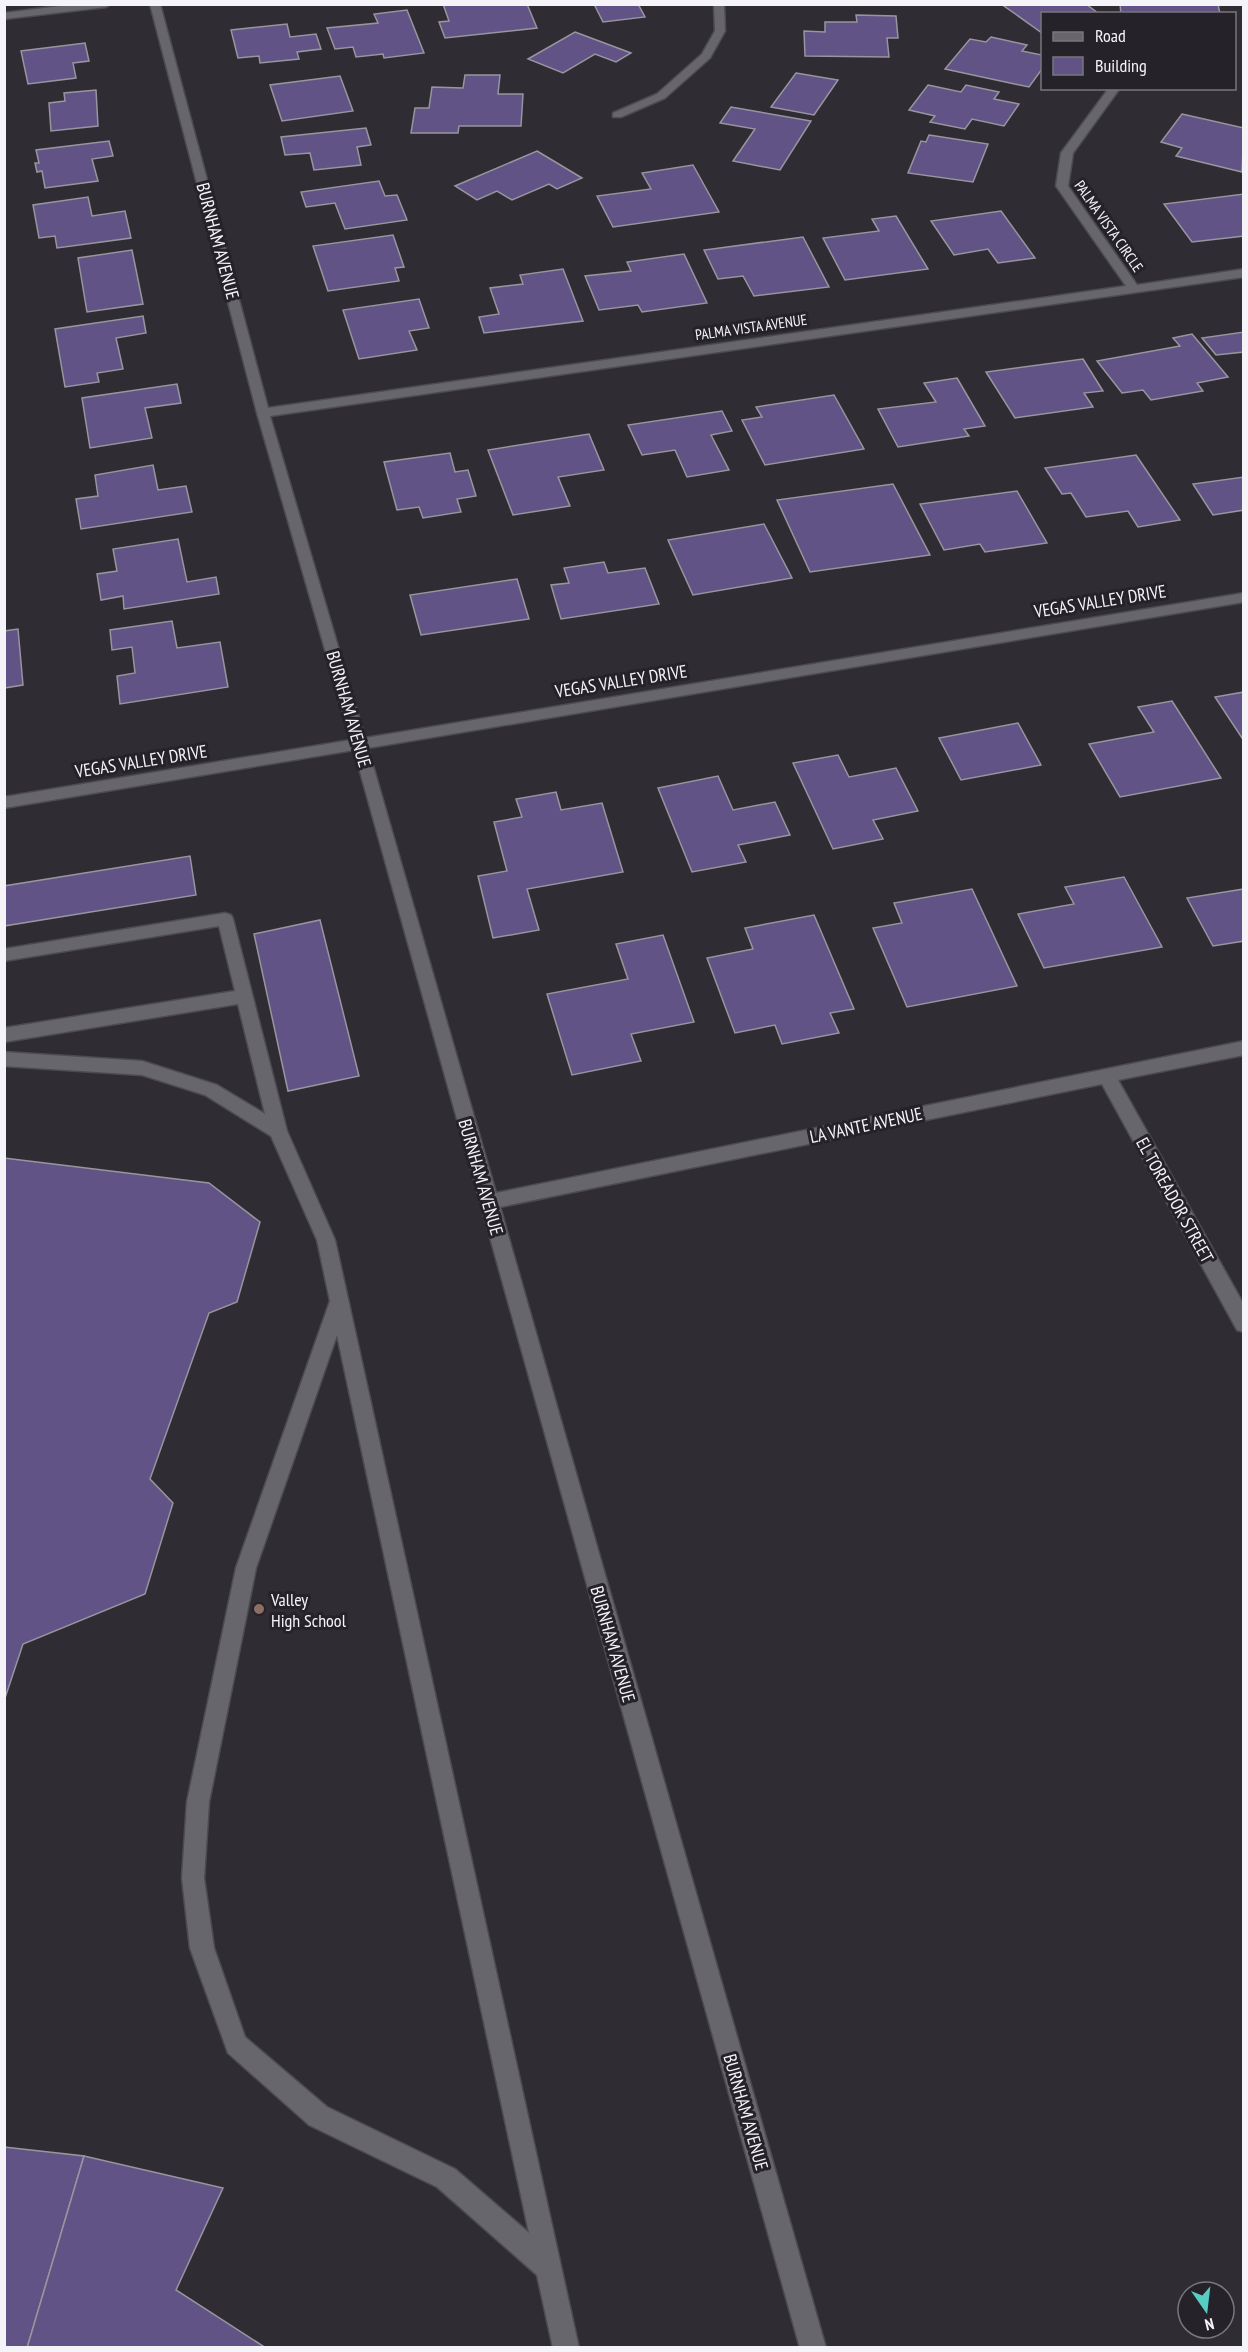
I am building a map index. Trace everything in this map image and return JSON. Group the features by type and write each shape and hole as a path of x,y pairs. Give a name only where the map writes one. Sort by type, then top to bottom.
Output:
{"street":[{"path":"4,15 106,4"},
{"name":"BURNHAM AVENUE","path":"155,4 263,413 360,744 813,2348"},
{"path":"617,115 661,96 706,57 720,31 719,4"},
{"name":"PALMA VISTA CIRCLE","path":"1114,90 1067,153 1062,186 1134,289"},
{"name":"PALMA VISTA AVENUE","path":"263,413 1244,273"},
{"name":"VEGAS VALLEY DRIVE","path":"4,803 1244,597"},
{"path":"4,955 225,919 278,1131 326,1240 566,2348"},
{"path":"4,1035 244,996"},
{"name":"LA VANTE AVENUE","path":"488,1202 1244,1048"},
{"path":"4,1059 142,1068 211,1090 278,1131"},
{"name":"EL TOREADOR STREET","path":"1107,1076 1244,1324"},
{"path":"339,1302 246,1568 198,1802 193,1878 202,1948 236,2045 318,2116 446,2178 548,2267"}],"building":[{"path":"443,4 527,4 537,28 445,38 439,22 449,21"},
{"path":"594,4 638,4 645,17 603,22"},
{"path":"1011,4 1086,4 1096,12 1041,12 1041,32 1004,6"},
{"path":"1120,4 1218,4 1220,12 1121,12"},
{"path":"407,10 424,53 384,58 383,54 356,57 353,47 335,49 327,28 378,23 374,14"},
{"path":"856,15 896,16 898,38 887,38 889,57 805,56 804,31 825,32 825,22 857,22"},
{"path":"287,24 290,37 316,34 321,49 297,52 299,59 260,63 259,56 238,58 231,30"},
{"path":"575,32 631,53 616,62 595,54 563,73 528,59"},
{"path":"991,37 1027,45 1022,51 1041,55 1041,70 1029,87 945,69 970,39 986,42"},
{"path":"85,43 89,61 73,63 76,78 28,84 21,51"},
{"path":"796,73 838,80 814,115 771,107"},
{"path":"465,75 500,75 498,94 523,94 521,126 459,126 458,133 411,133 415,108 429,108 432,87 463,88"},
{"path":"340,76 353,111 282,121 270,85"},
{"path":"928,85 961,92 966,85 999,92 994,99 1019,104 1004,126 972,119 965,129 930,122 935,116 909,110"},
{"path":"96,90 98,126 51,131 49,103 65,101 64,93"},
{"path":"731,107 811,121 780,170 733,161 755,129 720,123"},
{"path":"1182,114 1244,128 1242,172 1176,156 1182,148 1161,142"},
{"path":"366,128 371,145 357,147 361,165 314,170 310,153 285,155 281,137"},
{"path":"929,135 988,144 973,182 908,173 921,141 926,142"},
{"path":"109,141 113,156 92,159 98,181 45,188 42,171 37,172 35,163 39,163 36,150"},
{"path":"537,151 582,178 557,189 549,184 512,200 497,191 477,200 455,186"},
{"path":"693,165 719,212 613,227 597,196 651,189 642,173"},
{"path":"379,181 385,196 397,195 407,220 345,229 335,203 306,207 301,192"},
{"path":"1244,194 1244,236 1192,242 1164,204"},
{"path":"88,197 92,216 125,211 131,238 57,248 55,236 39,238 33,205"},
{"path":"1001,211 1035,258 998,263 988,249 954,255 931,221"},
{"path":"896,216 928,269 845,280 823,238 879,231 872,219"},
{"path":"393,235 404,267 395,268 399,281 328,291 313,246"},
{"path":"803,237 829,287 754,296 743,276 718,279 704,250"},
{"path":"132,250 143,304 87,312 78,258"},
{"path":"684,254 707,303 642,312 638,305 599,310 585,276 631,271 627,262"},
{"path":"563,269 583,321 484,333 479,317 499,314 490,288 523,284 520,275"},
{"path":"419,299 429,328 409,331 417,350 359,359 343,310"},
{"path":"143,316 146,333 116,338 123,369 97,373 99,382 65,387 55,329"},
{"path":"1244,332 1244,352 1216,355 1202,338"},
{"path":"1192,334 1228,377 1197,383 1203,391 1151,400 1143,390 1122,393 1097,361 1180,346 1173,338"},
{"path":"1083,359 1103,391 1084,393 1093,407 1015,418 986,372"},
{"path":"957,378 985,426 964,429 969,436 898,447 878,409 936,402 924,383"},
{"path":"177,384 181,403 145,408 152,438 90,448 82,398"},
{"path":"834,395 864,449 765,465 742,420 762,417 756,407"},
{"path":"722,411 732,431 711,435 729,470 687,477 675,450 642,455 628,425"},
{"path":"589,434 604,470 558,477 570,506 513,515 488,450"},
{"path":"450,453 455,472 468,470 476,496 457,499 461,512 423,518 419,507 397,510 384,462"},
{"path":"1136,455 1180,520 1138,527 1128,511 1086,517 1071,493 1062,494 1045,468"},
{"path":"153,465 158,490 186,486 192,512 81,529 76,499 98,496 95,475"},
{"path":"1244,477 1244,510 1213,515 1193,484"},
{"path":"893,484 930,555 810,572 777,500"},
{"path":"1017,491 1047,543 985,552 980,544 944,550 920,504"},
{"path":"764,524 792,578 693,595 668,540"},
{"path":"178,539 187,582 216,577 219,594 124,609 123,596 101,600 97,574 117,571 113,549"},
{"path":"604,562 608,573 645,568 659,604 561,619 551,585 569,583 564,568"},
{"path":"517,579 529,619 421,635 410,595"},
{"path":"172,621 177,648 220,642 228,687 120,704 117,676 135,673 132,647 112,650 110,630"},
{"path":"18,629 23,685 4,688 4,631"},
{"path":"1244,692 1244,741 1215,697"},
{"path":"1172,701 1221,778 1120,797 1089,744 1154,732 1138,707"},
{"path":"1018,723 1041,765 961,780 939,738"},
{"path":"838,755 849,777 896,768 918,811 873,820 883,839 833,849 793,763"},
{"path":"718,776 733,810 775,802 790,835 738,845 746,862 692,872 658,788"},
{"path":"556,792 561,810 602,803 623,872 527,889 539,930 493,938 478,876 507,871 494,822 522,817 516,799"},
{"path":"190,856 196,895 4,926 4,886"},
{"path":"1124,877 1162,947 1044,968 1018,914 1074,904 1065,887"},
{"path":"972,889 1017,986 907,1007 873,928 902,923 894,903"},
{"path":"1244,889 1244,941 1213,946 1187,898"},
{"path":"814,915 854,1009 830,1013 839,1033 782,1044 775,1025 735,1033 707,958 753,949 745,928"},
{"path":"320,920 359,1076 288,1091 254,934"},
{"path":"663,935 694,1022 631,1034 641,1061 572,1075 547,994 628,979 616,944"},
{"path":"4,1158 209,1183 260,1222 237,1302 209,1313 150,1479 173,1503 145,1594 23,1644 4,1701"},
{"path":"4,2147 84,2156 27,2348 4,2348"},
{"path":"84,2156 223,2188 176,2290 266,2348 27,2348"}],"place":[{"name":"Valley High School","path":"259,1609"}]}
